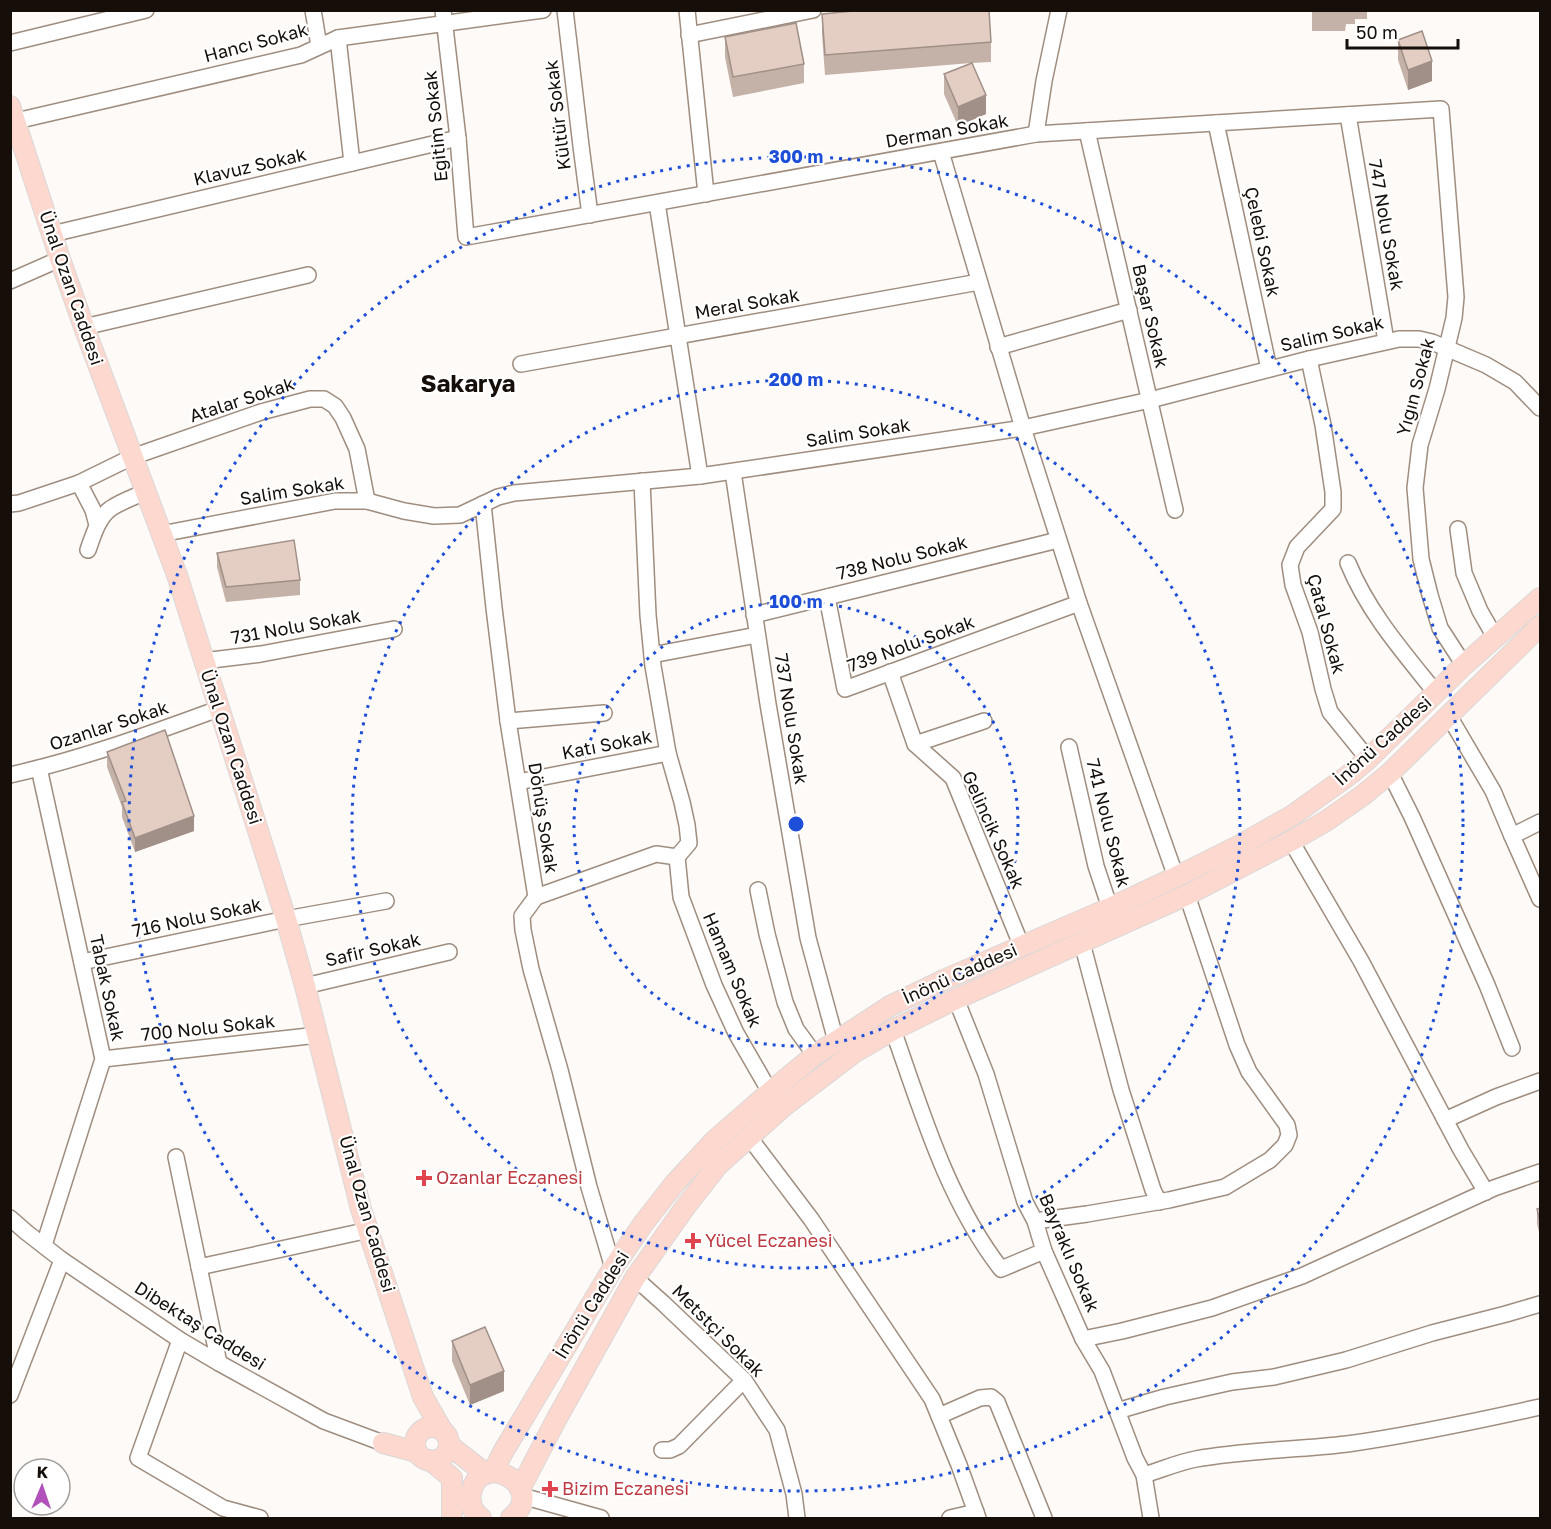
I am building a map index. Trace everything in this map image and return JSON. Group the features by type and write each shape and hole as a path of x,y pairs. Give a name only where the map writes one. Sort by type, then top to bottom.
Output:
{"main road":[{"name":"Ünal Ozan Caddesi","path":"13,114 84,327 177,575 305,986 361,1209 423,1397"},
{"name":"İnönü Caddesi","path":"471,1510 474,1484 479,1478 490,1473 636,1234 675,1183 714,1141 770,1092 814,1055 890,1006 1176,877 1293,815 1368,759 1464,665 1540,598"},
{"name":"İnönü Caddesi","path":"513,1518 519,1510 521,1493 552,1429 635,1278 718,1165 784,1106 855,1052 893,1030 956,999 1187,895 1326,821 1390,773 1540,626"},
{"path":"383,1443 402,1440 421,1445 436,1460 445,1455 445,1437 423,1397"},
{"path":"423,1397 421,1445 452,1478 471,1510"},
{"path":"421,1445 431,1427 490,1473 510,1476 521,1493"},
{"path":"452,1478 452,1518"}],"street":[{"path":"10,43 146,10"},
{"path":"313,10 319,46"},
{"name":"Hancı Sokak","path":"13,114 301,55 338,38 444,17 543,10"},
{"name":"Kültür Sokak","path":"565,10 590,215"},
{"path":"687,10 706,194"},
{"path":"689,35 813,10"},
{"path":"1036,134 1059,10"},
{"name":"Eğitim Sokak","path":"444,17 458,138 466,237"},
{"path":"338,38 352,163"},
{"name":"Derman Sokak","path":"466,237 1036,134 1441,109"},
{"name":"Yığın Sokak","path":"1441,109 1456,297 1454,318 1437,389 1420,445 1415,489 1421,559 1430,596 1440,628 1464,665"},
{"name":"747 Nolu Sokak","path":"1348,115 1386,341"},
{"name":"Çelebi Sokak","path":"1216,123 1269,369"},
{"name":"Başar Sokak","path":"1088,131 1175,510"},
{"name":"Klavuz Sokak","path":"52,234 458,138"},
{"path":"941,152 1058,540 1176,877"},
{"path":"657,203 700,476"},
{"path":"10,281 60,259"},
{"path":"84,327 308,275"},
{"name":"Meral Sokak","path":"521,364 979,282"},
{"path":"998,347 1129,310"},
{"name":"Salim Sokak","path":"161,534 335,501 367,501 405,512 434,516 460,515 498,497 514,493 733,472 1023,428 1150,400 1309,359 1399,339 1419,339 1432,342 1486,365 1515,382 1540,408"},
{"name":"Çatal Sokak","path":"1309,359 1334,492 1333,509 1297,547 1290,565 1293,585 1310,632 1330,712 1368,759"},
{"name":"Atalar Sokak","path":"132,457 261,412 310,399 324,399 335,406 343,418 357,449 367,501"},
{"path":"10,504 79,483 132,457"},
{"name":"737 Nolu Sokak","path":"733,472 770,716 808,939 836,1041"},
{"path":"536,897 656,854 677,857 689,843 682,802 668,753 652,655 642,481"},
{"path":"79,483 93,510 97,525"},
{"path":"88,550 97,525 111,508 145,492"},
{"name":"Dönüş Sokak","path":"483,504 508,721 536,897 522,916 523,930 531,969 613,1269"},
{"path":"1458,529 1464,573 1480,611 1496,637"},
{"name":"738 Nolu Sokak","path":"754,615 1058,540"},
{"path":"1348,563 1354,579 1383,628 1436,693"},
{"name":"739 Nolu Sokak","path":"827,597 845,689 1079,603"},
{"name":"731 Nolu Sokak","path":"204,661 261,654 394,629"},
{"path":"652,655 757,635"},
{"name":"Gelincik Sokak","path":"890,672 915,744 953,778 1022,947"},
{"name":"Ozanlar Sokak","path":"10,775 117,746 218,710"},
{"path":"508,721 604,713"},
{"path":"1449,716 1493,791 1540,899"},
{"path":"915,744 984,721"},
{"name":"741 Nolu Sokak","path":"1069,747 1096,866 1110,908"},
{"name":"Katı Sokak","path":"518,782 668,753"},
{"name":"Tabak Sokak","path":"39,768 103,1059 44,1245"},
{"path":"1390,773 1487,985 1512,1048"},
{"path":"1512,836 1540,822"},
{"path":"1291,841 1361,961 1461,1150 1486,1192"},
{"name":"Hamam Sokak","path":"677,857 681,897 714,985 736,1032 770,1092"},
{"path":"758,890 785,1002 796,1029 814,1055"},
{"path":"1035,1221 1159,1202 1225,1187 1270,1160 1285,1145 1289,1135 1287,1125 1249,1072 1237,1045 1187,895"},
{"name":"716 Nolu Sokak","path":"82,962 386,901"},
{"path":"1082,943 1121,1090 1153,1190 1159,1202"},
{"name":"Safir Sokak","path":"305,986 449,952"},
{"name":"Bayraklı Sokak","path":"956,999 986,1074 1026,1202 1035,1221 1044,1251 1083,1339 1102,1371 1135,1458 1144,1475 1151,1518"},
{"path":"893,1030 936,1150 966,1217 984,1248 1001,1269 1044,1251"},
{"name":"700 Nolu Sokak","path":"103,1059 318,1035"},
{"path":"1445,1120 1496,1097 1540,1081"},
{"path":"749,1137 811,1219 932,1399 977,1515 950,1518"},
{"path":"176,1157 219,1363"},
{"path":"1083,1339 1212,1308 1292,1279 1486,1192 1540,1172"},
{"name":"Dibektaş Caddesi","path":"10,1218 62,1260 180,1340 324,1421 383,1443"},
{"path":"199,1267 369,1230"},
{"path":"10,1395 62,1260"},
{"name":"Metstçi Sokak","path":"635,1278 744,1380 777,1430 794,1494 797,1518"},
{"path":"1117,1411 1164,1397 1232,1382 1274,1377 1346,1360 1432,1333 1540,1304"},
{"path":"180,1340 138,1458 223,1508 260,1518"},
{"path":"662,1450 670,1450 679,1446 744,1380"},
{"path":"939,1416 980,1398 990,1397 997,1402 1044,1518"},
{"path":"1144,1475 1194,1460 1246,1452 1314,1448 1350,1443 1540,1407"},
{"path":"521,1493 601,1518"}],"building":[{"path":"864,10 989,10 991,42 825,55 822,14"},
{"path":"796,23 804,64 733,77 725,37"},
{"path":"1422,31 1432,61 1408,70 1398,40"},
{"path":"972,63 986,95 958,107 944,74"},
{"path":"294,540 300,580 226,587 217,553"},
{"path":"165,730 194,816 135,838 122,802 126,801 107,752"},
{"path":"485,1327 504,1371 470,1385 452,1341"}],"place":[{"name":"Ozanlar Eczanesi","path":"424,1178"},
{"name":"Yücel Eczanesi","path":"693,1241"},
{"name":"Bizim Eczanesi","path":"550,1489"}],"district":[{"name":"Sakarya","path":"468,384"}]}
